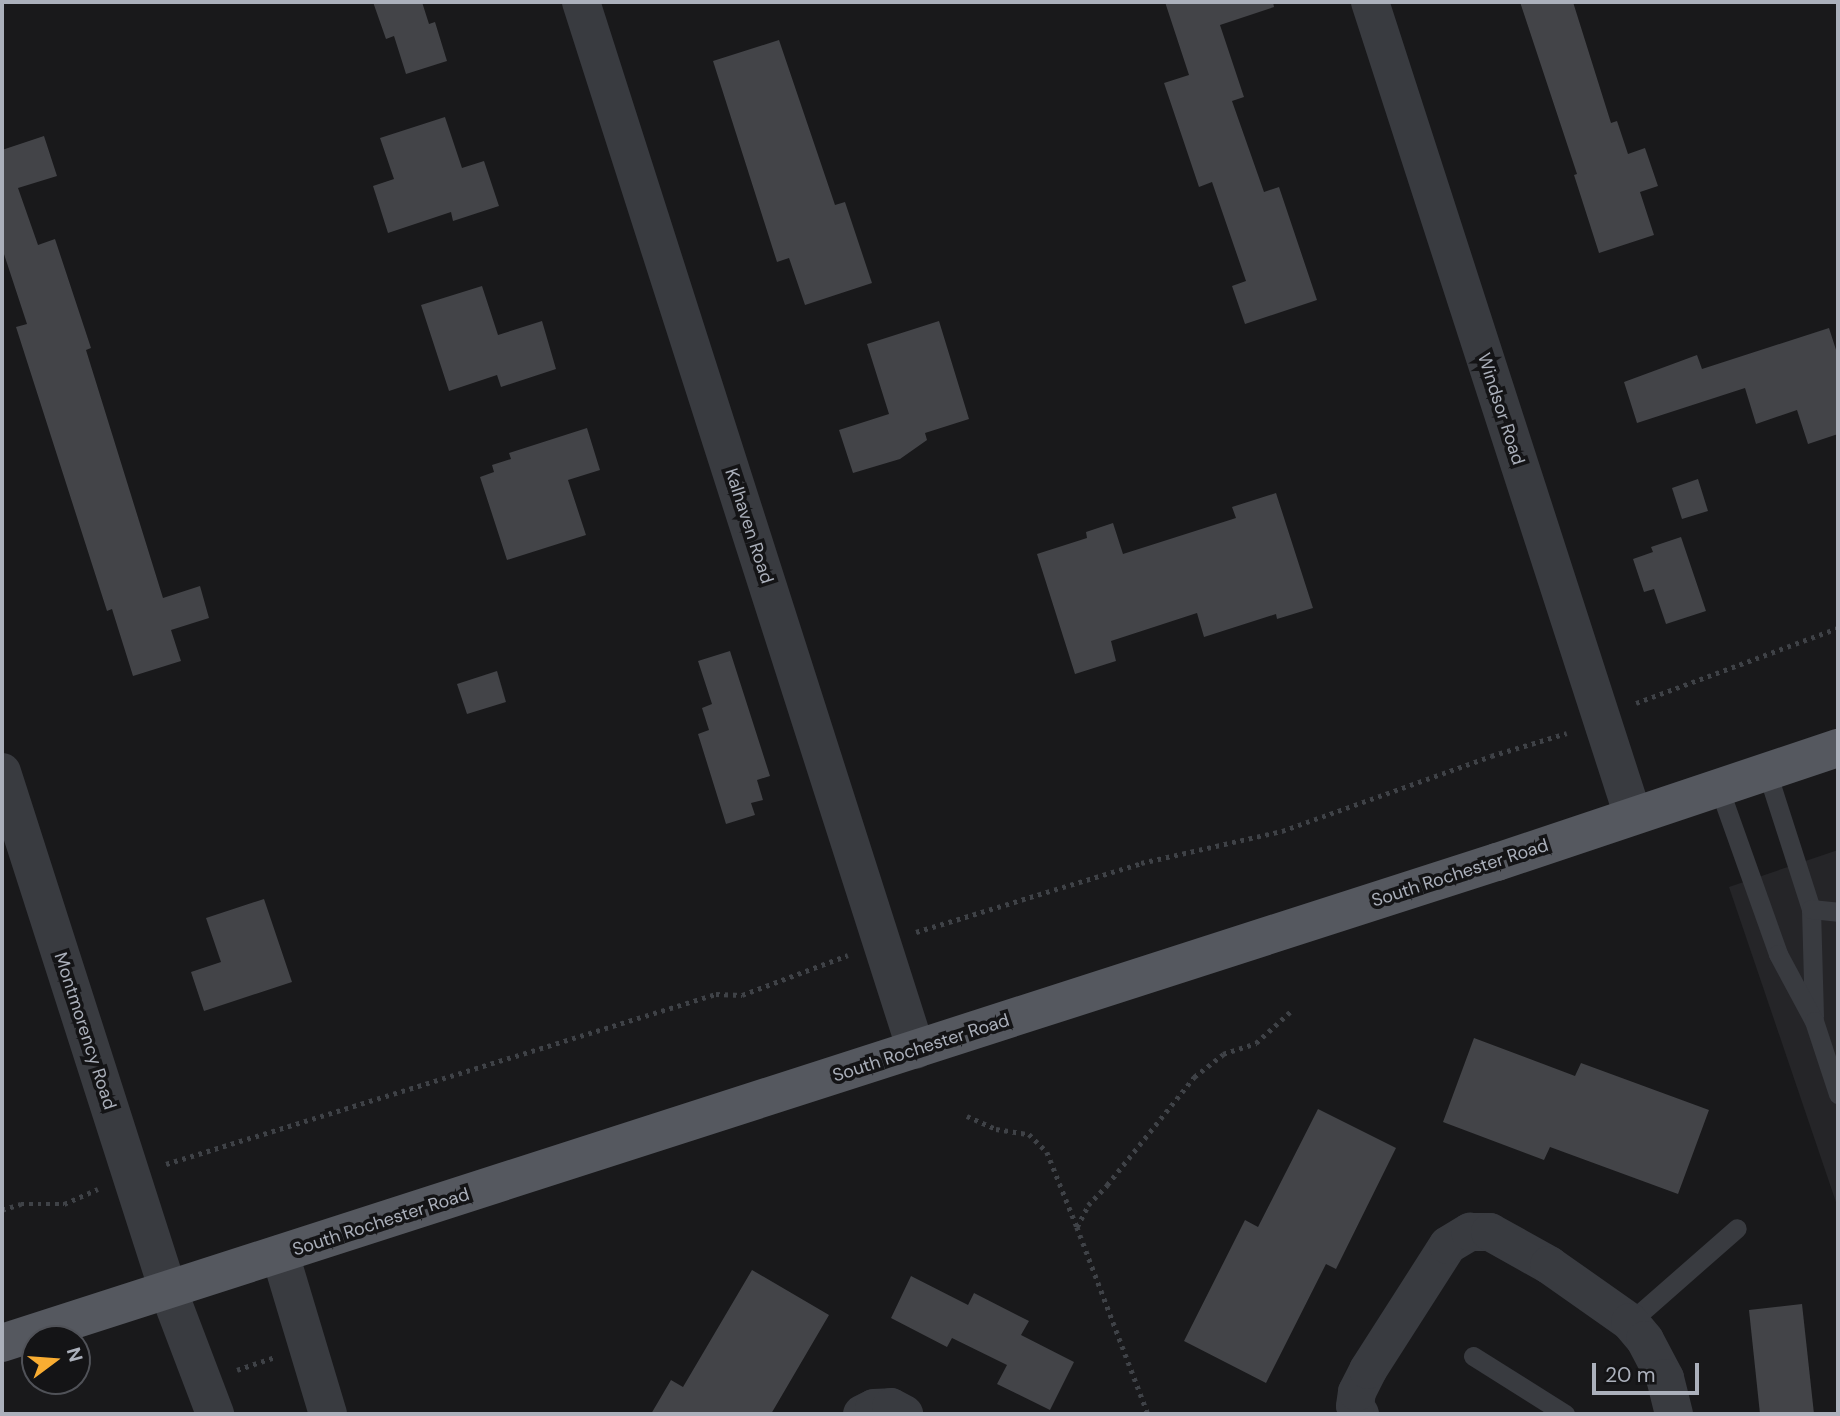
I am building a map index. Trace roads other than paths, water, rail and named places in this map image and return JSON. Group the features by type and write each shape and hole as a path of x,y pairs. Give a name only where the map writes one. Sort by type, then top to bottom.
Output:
{"main road":[{"name":"South Rochester Road","path":"2,1343 1838,748"}],"street":[{"name":"Kalhaven Road","path":"581,2 916,1049"},
{"name":"Windsor Road","path":"1370,2 1633,816"},
{"name":"Montmorency Road","path":"2,772 168,1290 215,1414"},
{"path":"1360,1414 1356,1406 1357,1392 1368,1370 1448,1245 1470,1232 1490,1232 1549,1265 1630,1322 1645,1340 1665,1378 1674,1414"},
{"path":"280,1254 328,1414"},
{"path":"862,1414 874,1408 891,1407 904,1414"}],"lane":[{"path":"1767,772 1811,909 1814,1021"},
{"path":"1719,788 1778,954 1814,1021 1838,1094"},
{"path":"1811,909 1838,912"},
{"path":"1630,1322 1737,1228"},
{"path":"1473,1356 1565,1414"}]}
